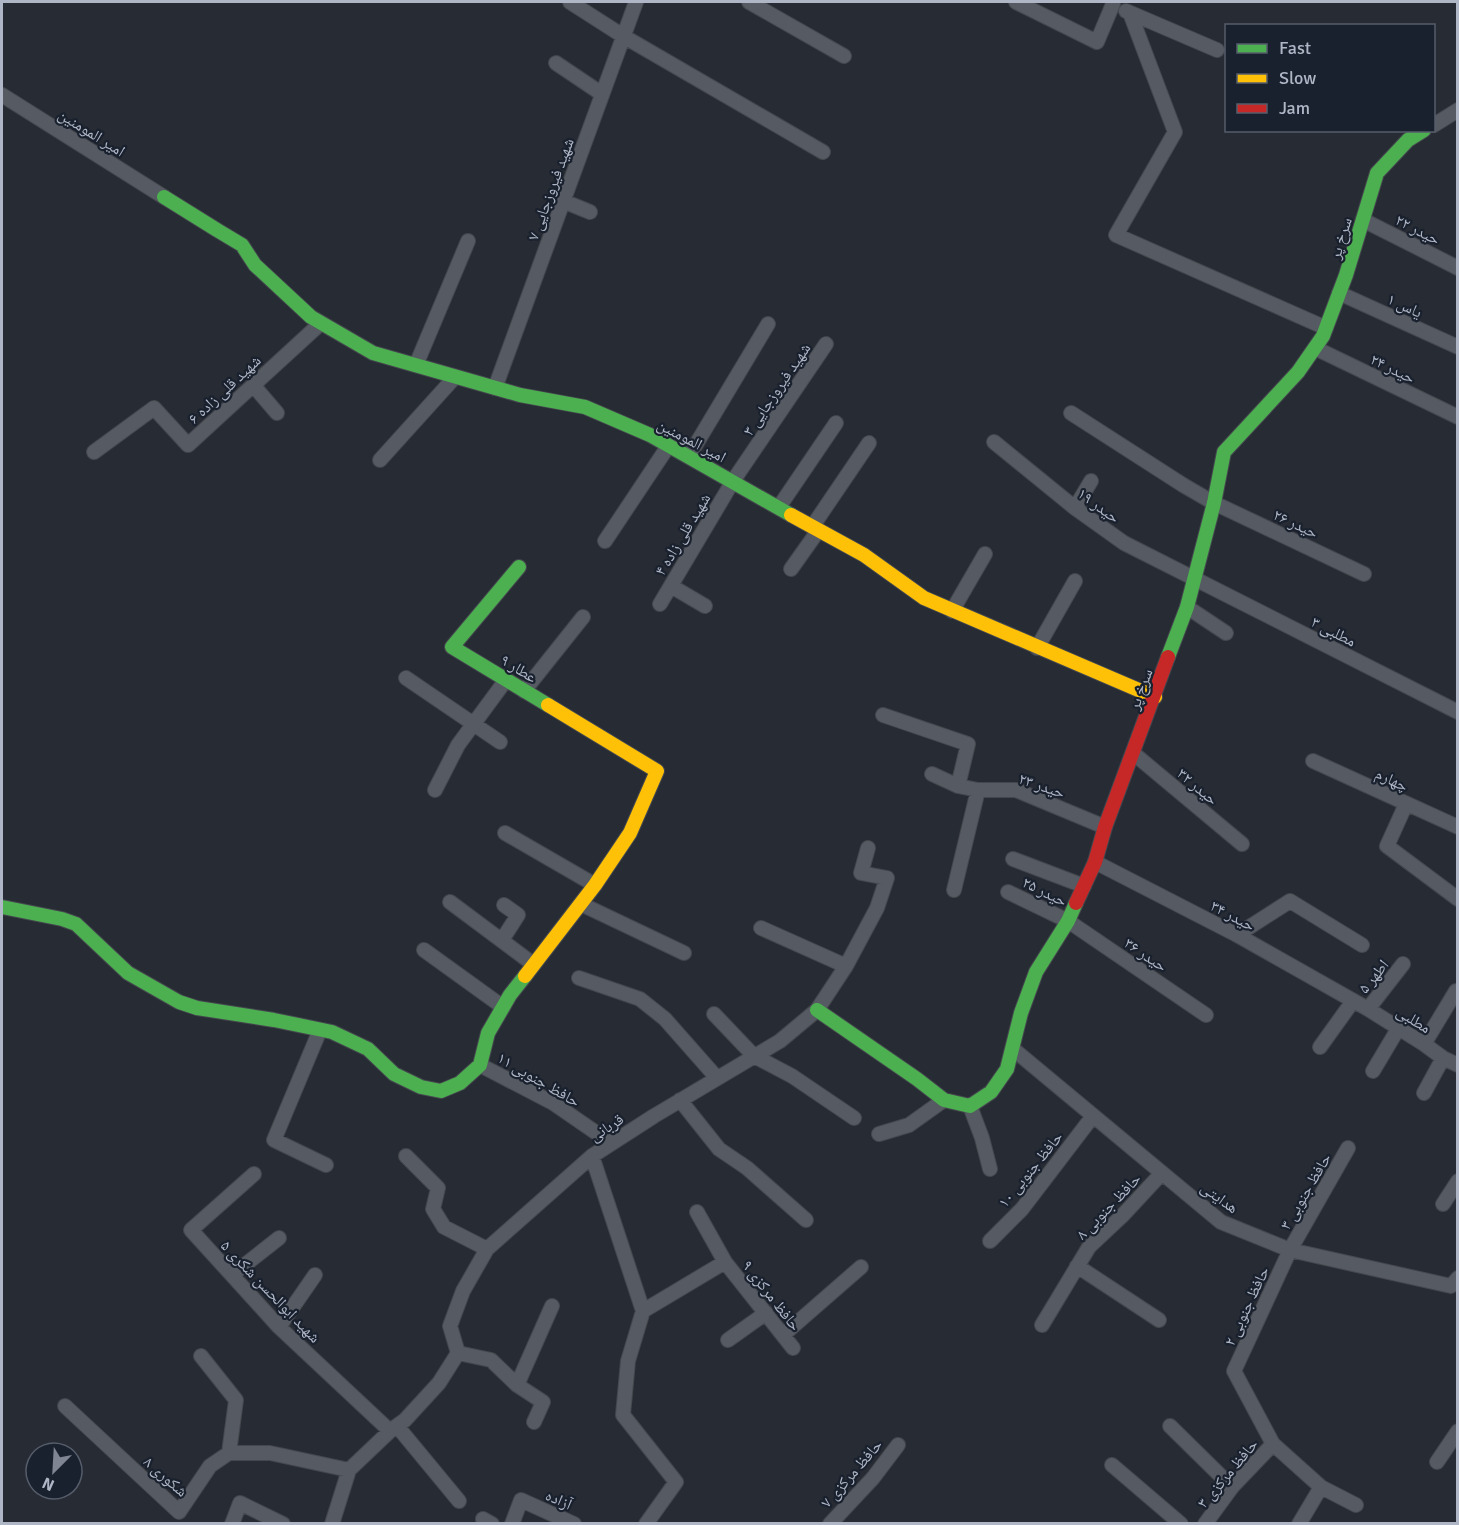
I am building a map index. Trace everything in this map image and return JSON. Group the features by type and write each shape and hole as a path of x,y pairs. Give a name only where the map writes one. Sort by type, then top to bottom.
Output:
{"main road":[{"name":"سرخ پر","path":"970,1106 991,1092 1007,1069 1021,1013 1036,972 1068,921 1095,862 1105,827 1155,697 1195,579 1224,452 1298,372 1315,348 1326,327 1339,292 1377,173 1408,140 1421,132"},
{"name":"امیر المومنین","path":"164,197 242,245 255,265 311,317 373,353 520,395 585,407 669,446 734,481 864,555 924,598 1155,697"},
{"name":"عطار ۹","path":"519,567 452,646 657,771 630,833 595,885"},
{"path":"2,907 76,924 128,973 180,1002 197,1008 332,1032 368,1049 394,1074 421,1087 441,1091 460,1083 480,1065 488,1033 503,1007 533,964 595,885"},
{"path":"817,1010 917,1078 945,1100 970,1106"}],"street":[{"path":"570,2 623,36 823,152"},
{"name":"شهید فیروزجایی ۷","path":"495,388 636,2"},
{"path":"749,2 844,56"},
{"path":"1016,2 1096,42 1110,3 1217,50"},
{"path":"1130,13 1174,132 1116,235 1326,327"},
{"path":"556,63 602,94"},
{"name":"امیر المومنین","path":"2,95 164,197"},
{"path":"1435,123 1458,110"},
{"path":"563,201 590,212"},
{"name":"حیدر ۲۲","path":"1363,220 1458,268"},
{"path":"416,366 468,241"},
{"name":"یاس ۱","path":"1339,292 1458,347"},
{"name":"شهید قلی زاده ۶","path":"94,452 154,408 188,445 321,323"},
{"path":"688,456 768,324"},
{"name":"شهید فیروزجایی ۳","path":"734,481 826,344"},
{"name":"حیدر ۲۴","path":"1315,348 1458,417"},
{"path":"380,460 455,377"},
{"path":"253,385 277,413"},
{"name":"حیدر ۲۶","path":"1071,413 1183,485 1364,574"},
{"path":"779,507 836,423"},
{"name":"حیدر ۱۹","path":"994,442 1075,508 1124,543 1195,579"},
{"path":"791,569 869,443"},
{"path":"604,541 669,446"},
{"name":"شهید قلی زاده ۴","path":"660,604 734,481"},
{"path":"1075,508 1091,481"},
{"path":"952,611 985,554"},
{"name":"مطلبی ۳","path":"1195,579 1458,712"},
{"path":"1037,648 1075,582"},
{"path":"671,586 705,606"},
{"path":"1186,607 1226,633"},
{"path":"524,691 583,617"},
{"path":"406,678 500,742"},
{"path":"435,790 458,745 506,680"},
{"path":"883,715 969,744 958,786"},
{"name":"حیدر ۳۲","path":"1133,753 1242,844"},
{"name":"چهارم","path":"1313,761 1458,827"},
{"name":"حیدر ۲۳","path":"932,774 958,786 978,790 1016,790 1105,827"},
{"path":"954,890 978,790"},
{"path":"1406,804 1387,846 1458,899"},
{"path":"505,833 595,885"},
{"name":"قربانی","path":"458,1353 450,1326 463,1291 487,1249 592,1156 680,1100 780,1041 817,1010 846,966 877,908 887,878 861,873 868,848"},
{"path":"1013,859 1084,886"},
{"name":"حیدر ۳۴","path":"1095,862 1237,935 1353,1001"},
{"name":"حیدر ۲۵","path":"1008,892 1068,921"},
{"path":"1237,935 1290,901 1362,945"},
{"path":"450,902 533,964"},
{"path":"581,904 684,953"},
{"path":"502,940 518,915 504,905"},
{"name":"حیدر ۳۶","path":"1068,921 1206,1015"},
{"path":"761,928 846,966"},
{"path":"424,950 503,1007"},
{"name":"اطهر ۵","path":"1368,1009 1403,964"},
{"path":"579,978 640,999 665,1019 717,1078"},
{"path":"1424,1044 1456,991"},
{"path":"1320,1047 1353,1001"},
{"name":"مطلبی","path":"1353,1001 1443,1058 1458,1065"},
{"path":"714,1014 754,1056 792,1076 854,1118"},
{"path":"1373,1071 1398,1029"},
{"path":"320,1030 274,1140 326,1164"},
{"name":"هدایتی","path":"1013,1049 1221,1222 1290,1250 1454,1282"},
{"path":"1424,1093 1443,1058"},
{"name":"حافظ جنوبی ۱۱","path":"480,1065 554,1103 611,1143"},
{"path":"680,1100 719,1149 747,1168 806,1220"},
{"path":"879,1134 909,1125 945,1100"},
{"path":"970,1106 982,1137 990,1169"},
{"name":"حافظ جنوبی ۱۰","path":"990,1241 1022,1209 1093,1116"},
{"name":"حافظ جنوبی ۳","path":"1290,1250 1348,1148"},
{"path":"406,1156 438,1188 432,1209 444,1227 487,1249"},
{"path":"592,1156 643,1311 628,1361 622,1415 676,1482 646,1524"},
{"name":"حافظ جنوبی ۸","path":"1042,1325 1089,1247 1162,1173"},
{"name":"شهید ابوالحسن شکری ۵","path":"254,1174 191,1230 279,1327 393,1428 459,1501"},
{"path":"1443,1204 1458,1181"},
{"name":"حافظ مرکزی ۹","path":"697,1212 725,1262 793,1348"},
{"path":"232,1275 279,1238"},
{"name":"حافظ جنوبی ۲","path":"1290,1250 1234,1371 1273,1444 1321,1487 1356,1505"},
{"name":"حافظ مرکزی ۹","path":"643,1311 725,1262"},
{"path":"1077,1266 1159,1320"},
{"path":"783,1335 861,1267"},
{"path":"279,1327 315,1275"},
{"path":"517,1385 552,1306"},
{"path":"728,1340 766,1313"},
{"path":"332,1524 349,1470 393,1428 405,1420 439,1383 458,1353 491,1360 517,1385 543,1402 534,1422"},
{"path":"201,1356 236,1400 229,1453 270,1453 349,1470"},
{"name":"شکوری ۸","path":"65,1406 179,1512 210,1466 229,1453"},
{"path":"1170,1426 1232,1487"},
{"path":"1437,1462 1458,1431"},
{"name":"حافظ مرکزی ۳","path":"1205,1524 1232,1487 1273,1444"},
{"name":"حافظ مرکزی ۷","path":"830,1524 873,1478 898,1445"},
{"path":"1112,1465 1181,1524"},
{"path":"1299,1524 1321,1487"},
{"name":"آزاده","path":"512,1524 521,1500 574,1524"},
{"path":"232,1524 240,1503 283,1524"}],"traffic: fast":[{"path":"1168,657 1187,607 1214,503 1224,452 1298,372 1323,336 1346,275 1377,173 1408,140 1421,132"},
{"path":"164,197 217,230"},
{"path":"217,230 242,245 255,265 311,317 373,353 520,395 585,407 650,435 791,515"},
{"path":"519,567 452,647 548,705"},
{"path":"817,1010 944,1100 970,1106 991,1092 1007,1069 1021,1013 1036,972 1068,921 1076,903"},
{"path":"2,907 76,924 128,973 179,1002 197,1008 332,1032 368,1049 394,1074 421,1087 441,1091 460,1083 480,1065 488,1033 510,995 525,976"}],"traffic: slow":[{"path":"791,515 864,555 924,598 1155,697"},
{"path":"525,976 595,885 630,833 657,771 548,705"}],"traffic: jam":[{"path":"1076,903 1095,862 1105,827 1168,657"}]}
